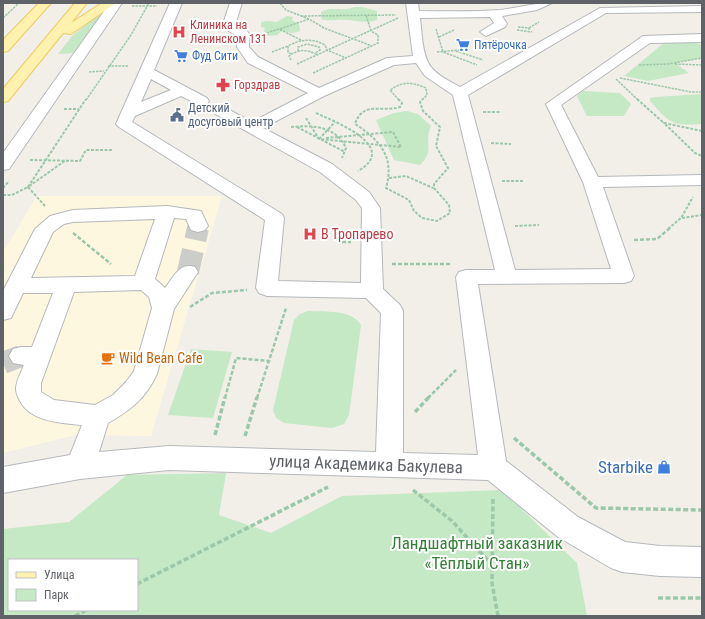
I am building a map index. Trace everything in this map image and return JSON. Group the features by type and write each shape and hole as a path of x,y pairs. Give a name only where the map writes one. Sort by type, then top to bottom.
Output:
{"main road":[{"path":"3,48 44,3"},
{"path":"3,98 81,3"},
{"path":"49,42 110,3"}],"street":[{"path":"236,3 228,27 243,34 243,47 253,60 319,93"},
{"path":"465,3 472,6 507,6 514,3"},
{"path":"3,165 121,4"},
{"path":"176,4 124,124 275,218 267,288 372,291"},
{"path":"507,277 460,93 426,70 421,59 410,11 433,14 493,13 509,12 539,4"},
{"path":"460,93 604,10 702,9"},
{"path":"486,32 501,24 493,13"},
{"path":"702,38 647,39 553,104 592,182 624,276 466,277 493,468 568,527 622,557 660,561 702,562"},
{"path":"374,50 392,61"},
{"path":"252,128 319,93 392,61 421,59"},
{"path":"147,72 202,101"},
{"path":"129,112 182,90"},
{"path":"215,108 326,168 363,196 371,208 372,291 392,312 389,464"},
{"path":"592,182 702,180"},
{"path":"3,312 45,229 57,220 73,216 167,212 188,213 194,215 198,226"},
{"path":"143,283 167,212"},
{"path":"66,285 30,356 28,391 32,399 40,406 54,411 98,416 122,402 135,389 145,374 163,308 188,272"},
{"path":"17,286 143,283 157,290 163,308"},
{"path":"80,466 98,416"},
{"name":"улица Академика Бакулева","path":"3,480 80,466 169,458 493,468"}],"path":[{"path":"3,18 19,3"},
{"path":"3,195 12,194 28,187 104,71 131,35 149,3"},
{"path":"280,3 286,10 309,19 324,28 353,39 374,50"},
{"path":"331,3 357,3"},
{"path":"121,4 147,6 176,4"},
{"path":"301,16 366,15 410,11"},
{"path":"277,73 316,54 353,39 410,11"},
{"path":"433,14 443,52 496,72"},
{"path":"308,74 346,58 374,50 379,40 378,35 371,30 366,15"},
{"path":"243,41 309,19"},
{"path":"530,32 522,32 516,28 521,26 529,28 541,21"},
{"path":"529,28 530,32"},
{"path":"279,29 303,41"},
{"path":"527,35 537,29"},
{"path":"298,63 289,59 291,54 288,52 288,46 303,41 321,42 327,47 327,50 346,58"},
{"path":"298,51 298,47 311,44 320,47 320,50 316,54"},
{"path":"454,50 482,60 489,56"},
{"path":"291,54 298,51 316,54"},
{"path":"668,64 702,58"},
{"path":"611,64 702,65"},
{"path":"84,72 104,71"},
{"path":"702,92 691,92 612,76 695,153 702,156"},
{"path":"389,178 397,176 407,177 434,188 449,205 450,213 446,218 439,221 431,221 418,215 408,200 386,188 389,178 388,160 381,145 371,134 355,124 358,115 364,110 374,108 394,109 400,107 402,103 390,90 399,84 412,82 426,88 428,91 420,102 420,107 440,127 436,146 448,168 434,184 434,188"},
{"path":"297,104 359,135 369,144 373,151 373,159 369,164 343,181"},
{"path":"297,104 319,139"},
{"path":"62,109 80,109"},
{"path":"478,112 500,112"},
{"path":"319,139 335,122"},
{"path":"664,123 702,131"},
{"path":"269,137 278,131 296,127 311,126 328,129 341,137 346,148 345,152 337,162 326,168"},
{"path":"296,127 345,152"},
{"path":"393,132 401,147 344,141 319,139 393,132"},
{"path":"486,143 511,144"},
{"path":"31,155 26,160 80,161 86,150 113,150"},
{"path":"496,180 524,181"},
{"path":"617,255 628,240 656,239 681,218 702,180"},
{"path":"681,218 702,215"},
{"path":"508,226 539,225"},
{"path":"372,264 451,264"},
{"path":"163,308 188,308 212,293 267,288"},
{"path":"238,460 292,289"},
{"path":"208,459 236,358 269,361"},
{"path":"509,434 596,508 702,510"},
{"path":"493,468 492,583 498,616"},
{"path":"138,583 332,485"},
{"path":"408,486 452,520 492,565"},
{"path":"658,598 702,598"},
{"path":"75,616 85,611"}],"shaded area":[{"path":"37,196 222,196 151,436 75,435 3,453 3,252"}],"green space":[{"path":"362,7 377,11 377,20 365,22 321,19 321,12 325,10"},
{"path":"98,15 101,16 75,53 58,54 72,36"},
{"path":"287,16 293,17 292,20 299,24 300,31 293,33 282,31 277,35 268,36 264,31 265,28 261,27 261,22 277,22"},
{"path":"665,42 693,42 702,45 702,58 675,63 689,73 648,81 624,76"},
{"path":"583,91 620,93 631,104 624,116 587,116 577,96"},
{"path":"702,94 702,124 677,124 672,122 650,101 650,98 655,97"},
{"path":"407,111 418,114 431,126 428,137 427,155 420,165 394,160 376,120 394,113"},
{"path":"308,311 337,312 351,316 361,325 349,415 344,424 332,428 284,423 276,418 273,410 294,320 300,314"},
{"path":"191,349 232,352 213,418 168,415"},
{"name":"Ландшафтный заказник «Тёплый Стан»","path":"226,473 219,515 271,533 342,496 502,490 577,563 587,616 3,616 3,529 69,522 127,475"}],"tunnel":[{"path":"188,272 198,228"},
{"path":"3,363 21,356"}],"place":[{"name":"Клиника на Ленинском 131","path":"179,32"},
{"name":"Пятёрочка","path":"463,45"},
{"name":"Фуд Сити","path":"181,56"},
{"name":"Горздрав","path":"223,85"},
{"name":"Детский досуговый центр","path":"177,115"},
{"name":"В Тропарево","path":"310,234"},
{"name":"Wild Bean Cafe","path":"108,358"},
{"name":"Starbike","path":"664,467"}]}
